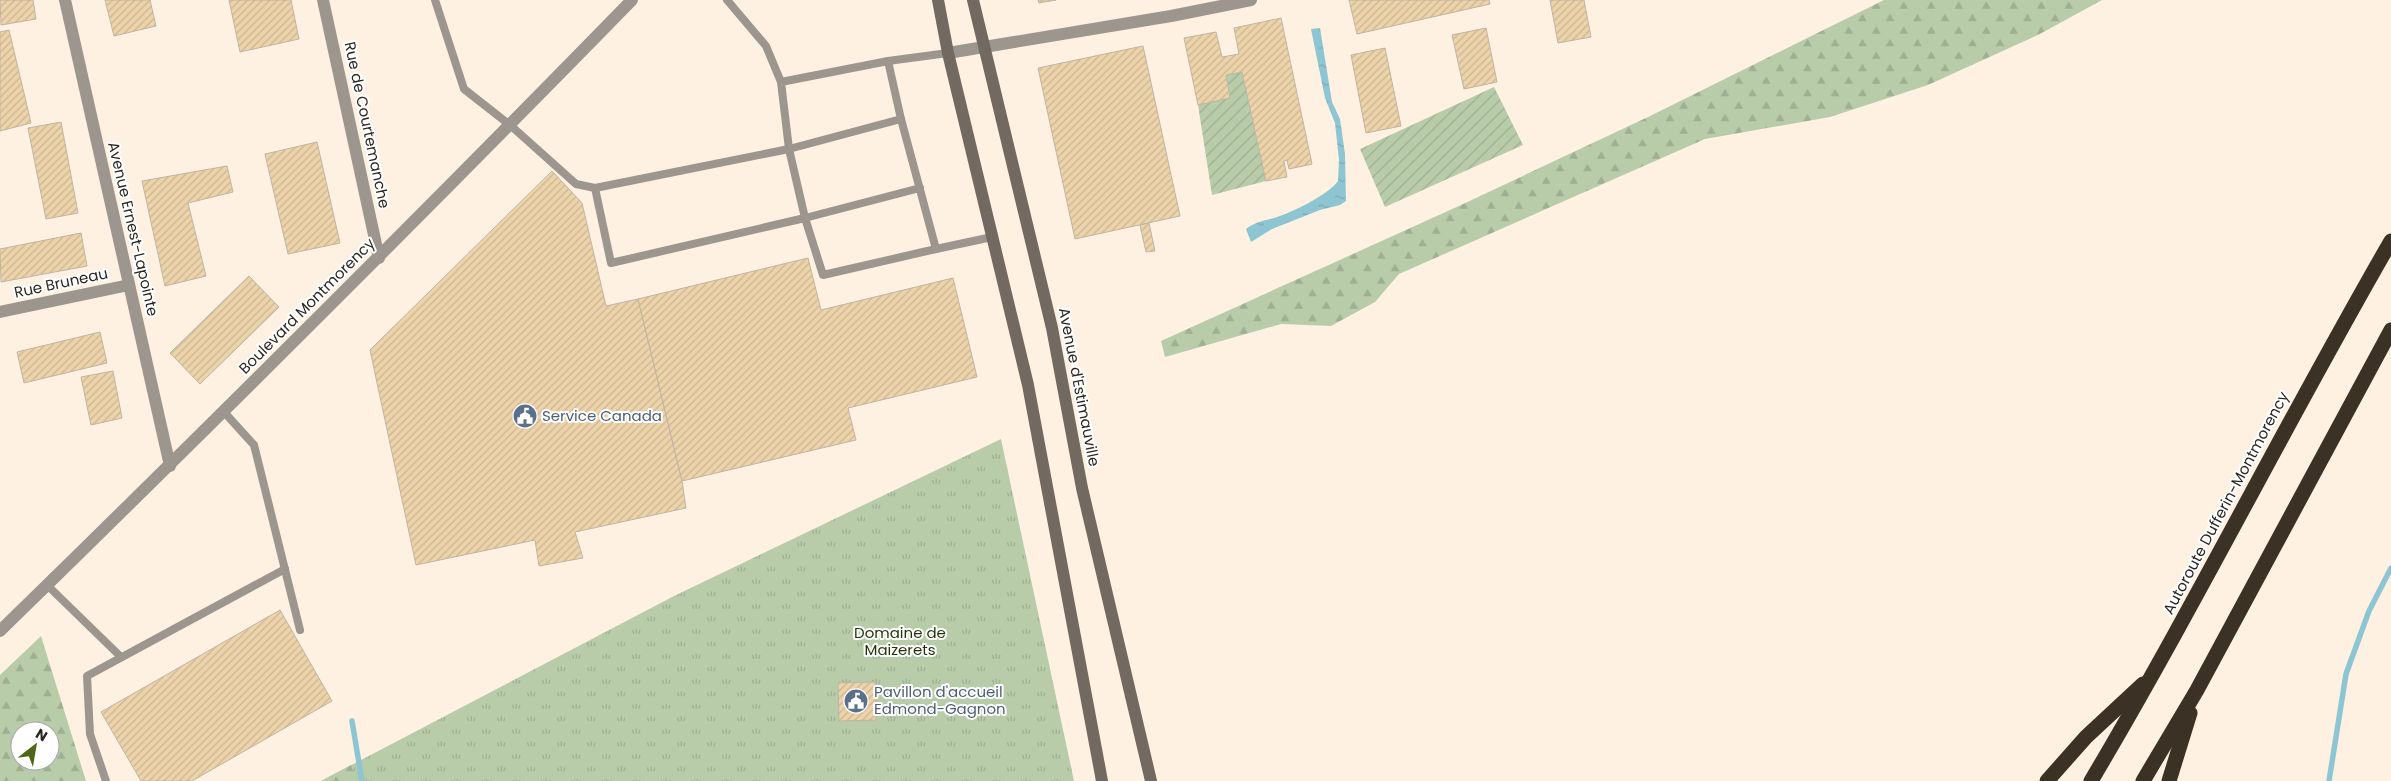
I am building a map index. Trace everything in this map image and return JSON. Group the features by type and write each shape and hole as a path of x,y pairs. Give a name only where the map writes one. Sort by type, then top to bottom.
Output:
{"highway":[{"name":"Autoroute Dufferin-Montmorency","path":"2091,781 2155,673 2325,355 2391,241"},
{"path":"2143,781 2197,690 2391,330"},
{"path":"2047,781 2086,737 2155,673"},
{"path":"2169,781 2197,690"}],"main road":[{"path":"938,0 948,53 1028,385 1102,781"},
{"name":"Avenue d'Estimauville","path":"973,0 983,49 1052,328 1082,488 1152,781"}],"street":[{"name":"Avenue Ernest-Lapointe","path":"65,0 170,466"},
{"name":"Rue de Courtemanche","path":"323,0 379,258"},
{"path":"948,53 983,49 1251,0"},
{"name":"Boulevard Montmorency","path":"0,631 170,466 379,258 510,124 625,2"},
{"name":"Rue Bruneau","path":"0,312 129,285"}],"lane":[{"path":"436,0 464,89 510,124 576,184 595,188 789,149 901,119"},
{"path":"727,0 766,46 781,82 789,149 805,218 823,275 992,237"},
{"path":"781,82 888,61 948,53"},
{"path":"888,61 901,119 936,250"},
{"path":"595,188 611,263 805,218 920,188"},
{"path":"224,412 254,445 300,630"},
{"path":"106,781 90,734 87,676 285,570"},
{"path":"47,585 121,657"}],"green space":[{"path":"1884,0 2102,0 2038,35 1928,85 1830,117 1705,139 1399,274 1375,302 1331,326 1281,324 1165,357 1161,341 1461,205 1648,117"},
{"path":"1242,72 1266,181 1212,195 1198,105 1230,98 1226,75"},
{"path":"1494,87 1523,145 1385,207 1360,149"},
{"name":"Domaine de Maizerets","path":"1001,439 1074,781 321,781 674,596"},
{"path":"41,636 86,781 0,781 0,675"},
{"path":"351,765 356,781 321,781"}],"water":[{"path":"1320,28 1332,102 1340,119 1345,154 1346,201 1340,205 1320,210 1272,229 1251,242 1246,229 1259,222 1281,216 1299,208 1318,198 1338,181 1339,160 1335,123 1325,98 1311,29"}],"building":[{"path":"0,0 33,0 36,19 1,25"},
{"path":"105,0 150,0 156,26 114,36"},
{"path":"229,0 291,0 299,39 240,52"},
{"path":"1038,0 1056,0 1039,3"},
{"path":"1349,0 1489,0 1490,4 1357,34"},
{"path":"1550,0 1584,0 1591,37 1558,43"},
{"path":"1281,18 1312,164 1289,169 1287,160 1284,161 1287,177 1266,181 1242,72 1226,75 1230,98 1198,105 1184,38 1216,32 1222,57 1239,54 1234,28"},
{"path":"1486,28 1497,82 1464,89 1452,35"},
{"path":"9,30 31,123 0,131 0,32"},
{"path":"1143,46 1180,216 1075,239 1038,68"},
{"path":"1385,48 1401,126 1366,133 1351,55"},
{"path":"61,122 78,213 46,219 28,128"},
{"path":"317,142 340,243 288,254 265,154"},
{"path":"227,166 233,192 188,203 206,276 165,286 142,181"},
{"name":"Service Canada","path":"552,171 582,203 606,306 638,299 682,481 686,508 575,532 583,558 539,566 535,540 416,565 370,350"},
{"path":"1149,223 1155,251 1146,252 1140,225"},
{"path":"81,233 87,266 1,282 0,249"},
{"path":"808,258 821,310 953,278 977,377 848,408 856,440 682,481 638,299"},
{"path":"249,276 279,307 200,384 170,353"},
{"path":"100,332 107,363 24,383 17,352"},
{"path":"113,371 122,418 91,425 81,377"},
{"path":"280,610 332,701 192,781 141,781 101,712"},
{"name":"Pavillon d'accueil Edmond-Gagnon","path":"875,682 876,720 839,721 838,683"}],"waterway":[{"path":"2329,781 2346,674 2369,611 2391,568"},
{"path":"352,721 362,781"}],"place":[{"name":"Service Canada","path":"525,416"},
{"name":"Pavillon d'accueil Edmond-Gagnon","path":"856,701"}]}
